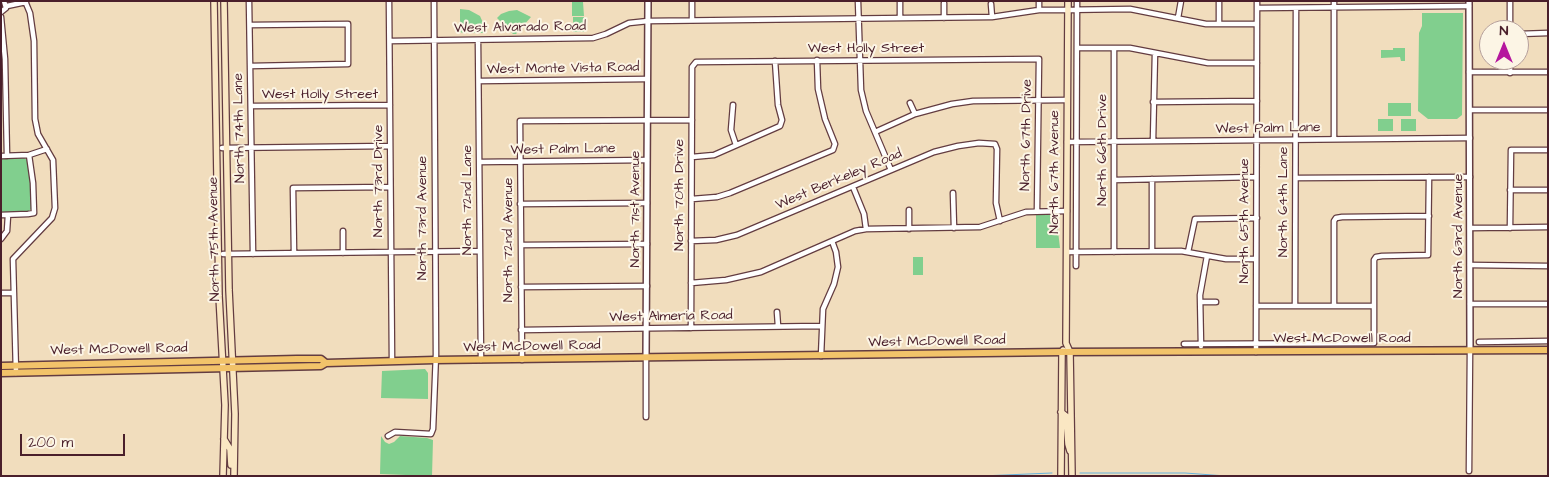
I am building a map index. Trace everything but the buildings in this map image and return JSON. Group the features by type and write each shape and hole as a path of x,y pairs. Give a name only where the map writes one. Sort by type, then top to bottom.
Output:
{"main road":[{"name":"North 75th Avenue","path":"214,1 219,288 224,368 223,474"},
{"name":"North 75th Avenue","path":"224,1 225,254 236,431 234,475"},
{"name":"North 67th Avenue","path":"1060,476 1062,352 1066,344 1068,1"},
{"path":"224,28 222,37 215,46 220,48 225,96"},
{"name":"North 67th Avenue","path":"1066,344 1070,352 1072,476"},
{"name":"West McDowell Road","path":"1,373 321,366 326,363 435,360 1062,352 1548,350"},
{"name":"West McDowell Road","path":"1,366 321,359 326,363"},
{"path":"1061,412 1066,416 1068,444 1072,458"},
{"path":"224,439 230,449 231,467 234,475"}],"street":[{"name":"North 74th Lane","path":"249,1 253,254"},
{"name":"North 73rd Drive","path":"389,1 392,361"},
{"name":"North 73rd Avenue","path":"388,436 396,432 431,434 434,419 434,1"},
{"name":"North 71st Avenue","path":"646,417 648,1"},
{"path":"692,1 692,20"},
{"path":"858,1 861,90 875,132 891,170"},
{"path":"900,1 900,18"},
{"path":"1039,1 1039,10"},
{"name":"North 67th Avenue","path":"1076,266 1077,1"},
{"path":"1178,18 1181,1"},
{"path":"1219,1 1219,24"},
{"name":"North 65th Avenue","path":"1256,352 1258,1"},
{"path":"1334,1 1334,139"},
{"path":"1510,1 1510,20"},
{"path":"1,12 6,10 5,4 25,2 30,13 34,41 36,128 52,157 54,166 54,214 13,259 16,373"},
{"path":"944,3 944,18"},
{"path":"1258,8 1469,3"},
{"name":"North 63rd Avenue","path":"1469,3 1469,471"},
{"path":"991,4 992,17"},
{"name":"North 64th Lane","path":"1295,306 1296,8"},
{"path":"648,21 992,17 1039,10 1130,9 1206,24 1257,24"},
{"path":"1,17 4,156 29,155 47,149"},
{"name":"West Alvarado Road","path":"390,41 592,38 606,34 629,23 648,21"},
{"path":"250,25 348,24 348,64 250,66"},
{"path":"1529,34 1548,33"},
{"name":"North 72nd Lane","path":"478,40 481,360"},
{"path":"1077,48 1130,48 1208,63 1257,63"},
{"name":"North 66th Drive","path":"1114,48 1114,252"},
{"path":"1153,141 1155,53"},
{"name":"West Holly Street","path":"694,63 817,60 1039,59"},
{"name":"North 67th Drive","path":"1037,211 1039,59"},
{"path":"692,199 717,197 730,193 835,148 821,102 817,60"},
{"path":"692,157 714,155 778,128 782,124 776,88 775,61"},
{"name":"North 70th Drive","path":"691,328 692,66 694,63"},
{"path":"1469,72 1548,72"},
{"name":"West Monte Vista Road","path":"479,81 647,79"},
{"path":"875,132 915,114 934,108 973,101 1068,100"},
{"path":"1153,102 1257,101"},
{"path":"910,103 915,114"},
{"name":"West Holly Street","path":"251,106 390,105"},
{"path":"733,105 731,130 736,145"},
{"path":"1470,110 1548,110"},
{"path":"647,120 692,120"},
{"name":"North 72nd Avenue","path":"522,360 520,121 647,120"},
{"name":"West Palm Lane","path":"1067,142 1470,138"},
{"name":"West Berkeley Road","path":"691,241 716,240 737,235 934,152 979,143 996,144 996,203 1000,221"},
{"path":"224,148 390,146"},
{"path":"1510,228 1511,150 1548,150"},
{"path":"1,215 34,213 34,183 29,155"},
{"name":"West Palm Lane","path":"480,162 647,160"},
{"path":"1114,180 1256,177"},
{"path":"1256,306 1374,306 1374,260 1376,257 1428,255 1429,177"},
{"path":"1296,178 1470,177"},
{"path":"1152,179 1152,252"},
{"path":"294,253 293,188 390,187"},
{"path":"853,187 864,214 866,229"},
{"path":"1510,190 1548,190"},
{"path":"953,193 954,228"},
{"path":"520,204 647,203"},
{"path":"908,210 909,229"},
{"path":"691,283 726,280 752,274 855,231 866,229 980,227 1021,213 1067,211"},
{"path":"1,239 8,215"},
{"path":"1334,306 1334,221 1336,218 1429,216"},
{"path":"1188,252 1195,219 1256,218"},
{"path":"1470,228 1548,228"},
{"path":"343,231 343,252"},
{"path":"821,356 823,309 838,273 838,258 832,241"},
{"path":"521,245 647,244"},
{"path":"225,254 480,251"},
{"path":"1067,252 1188,252 1226,259 1256,259"},
{"path":"1201,352 1201,289 1207,256"},
{"path":"1470,265 1548,266"},
{"path":"521,287 647,286"},
{"path":"1,293 14,293"},
{"path":"1201,302 1216,302"},
{"path":"1470,304 1548,304"},
{"name":"West McDowell Road","path":"1184,344 1374,343 1374,306"},
{"path":"777,312 778,326"},
{"name":"West Almeria Road","path":"521,330 821,326"},
{"path":"1479,342 1548,341"}],"green space":[{"path":"572,2 583,2 584,16 572,16"},
{"path":"460,9 469,10 480,16 484,25 484,33 460,32"},
{"path":"517,10 531,17 516,34 513,34 497,18 501,14"},
{"path":"1422,13 1463,13 1462,115 1457,119 1428,119 1418,111 1419,33 1422,26"},
{"path":"573,17 584,17 584,32 573,32"},
{"path":"1393,48 1405,48 1405,61 1401,61 1400,57 1381,58 1381,50 1393,50"},
{"path":"1388,103 1411,103 1411,116 1388,116"},
{"path":"1378,119 1393,119 1393,131 1378,131"},
{"path":"1401,119 1416,119 1416,131 1401,131"},
{"path":"24,158 27,160 30,178 31,209 28,212 1,212 1,159"},
{"path":"1036,215 1059,215 1060,248 1036,248"},
{"path":"913,257 923,257 923,275 913,275"},
{"path":"425,369 428,373 428,399 381,398 382,371"},
{"path":"381,436 389,444 400,436 433,440 432,476 380,474"}],"waterway":[{"path":"981,476 1052,473"},
{"path":"1080,473 1185,473 1226,476"}]}
